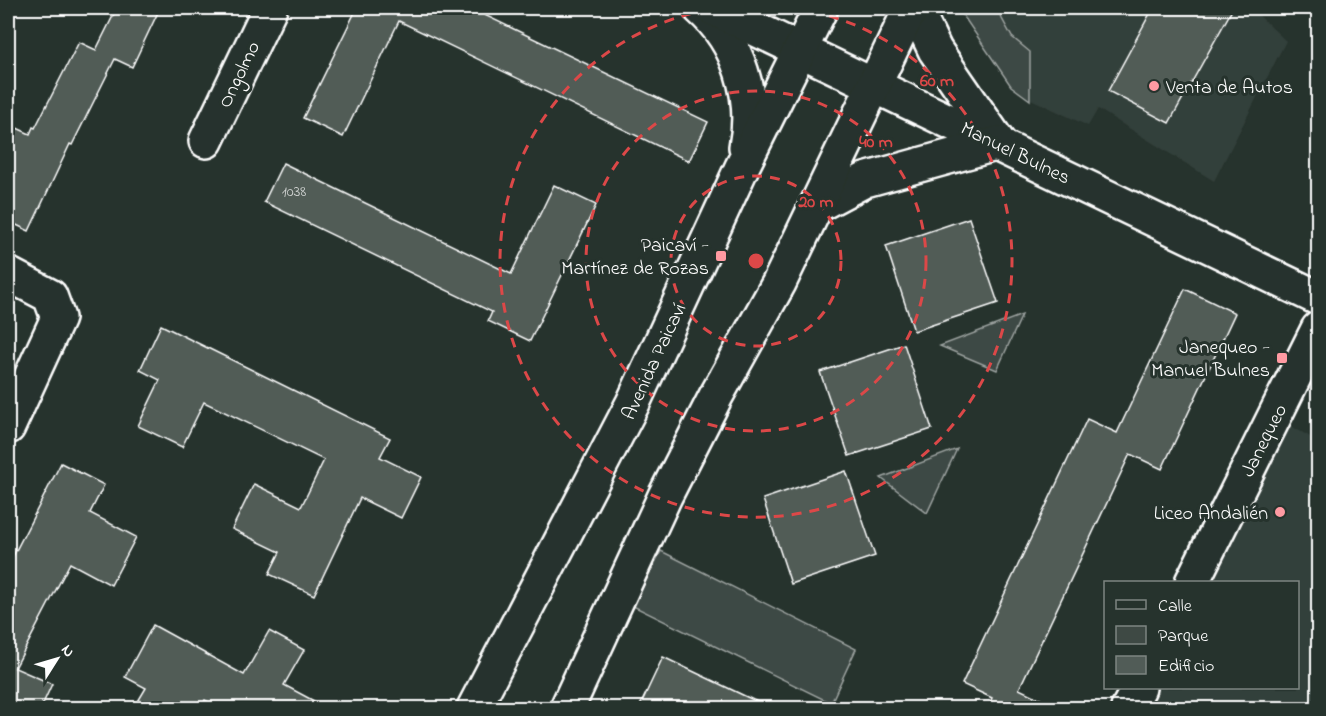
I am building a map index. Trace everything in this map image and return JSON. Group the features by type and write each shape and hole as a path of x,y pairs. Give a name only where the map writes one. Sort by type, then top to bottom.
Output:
{"main road":[{"name":"Ongolmo","path":"206,141 270,8"},
{"path":"700,8 728,42 743,76 749,111 748,139 742,167"},
{"name":"Manuel Bulnes","path":"712,8 999,143 1318,298"},
{"name":"Avenida Paicaví","path":"474,708 633,403 742,167 821,8"},
{"path":"567,708 665,496 716,396 778,283 910,8"},
{"path":"816,206 865,180 999,143 935,50 915,8"},
{"path":"8,274 50,296 58,318 8,427"},
{"name":"Janequeo","path":"1192,581 1318,329"},
{"path":"1128,708 1138,689"}],"shaded area":[{"path":"958,8 1251,8 1286,41 1214,181 1098,109 1088,126 1018,93"},
{"name":"Liceo Andalién","path":"1285,423 1318,441 1318,708 1147,708 1156,689 1299,689 1299,581 1208,581"}],"green space":[{"path":"958,8 996,8 1012,37 1030,52 1030,100 1011,86"},
{"path":"1022,315 997,370 940,346"},
{"path":"957,449 927,513 881,478"},
{"path":"661,551 856,649 831,703 633,606"}],"building":[{"path":"117,8 160,8 132,67 115,59 72,145 70,144 29,231 8,221 8,124 30,134 79,42 96,50"},
{"path":"357,8 470,8 708,122 689,161 399,21 343,137 303,118"},
{"path":"1153,8 1233,8 1169,123 1108,91"},
{"path":"283,163 511,274 554,185 596,205 530,341 488,321 492,312 264,202"},
{"path":"969,218 998,303 914,331 886,246"},
{"path":"1185,289 1235,313 1162,469 1130,454 1019,689 1059,708 988,708 992,698 962,684 1087,419 1117,433"},
{"path":"161,325 390,438 380,457 421,477 401,518 360,498 314,595 269,574 280,552 232,529 254,484 301,507 324,460 204,402 182,447 138,426 160,380 140,370"},
{"path":"904,344 932,429 849,456 820,372"},
{"path":"61,463 104,485 90,513 136,537 111,585 70,563 15,668 52,684 41,708 8,708 8,566"},
{"path":"846,471 875,556 791,584 763,499"},
{"path":"153,625 244,675 269,631 304,650 284,685 327,708 220,708 205,700 201,708 134,708 146,688 125,677"},
{"path":"663,657 770,708 639,708"}],"place":[{"name":"Venta de Autos","path":"1154,86"},
{"name":"Paicaví - Martínez de Rozas","path":"721,256"},
{"name":"Janequeo - Manuel Bulnes","path":"1282,358"},
{"name":"Liceo Andalién","path":"1280,512"}]}
